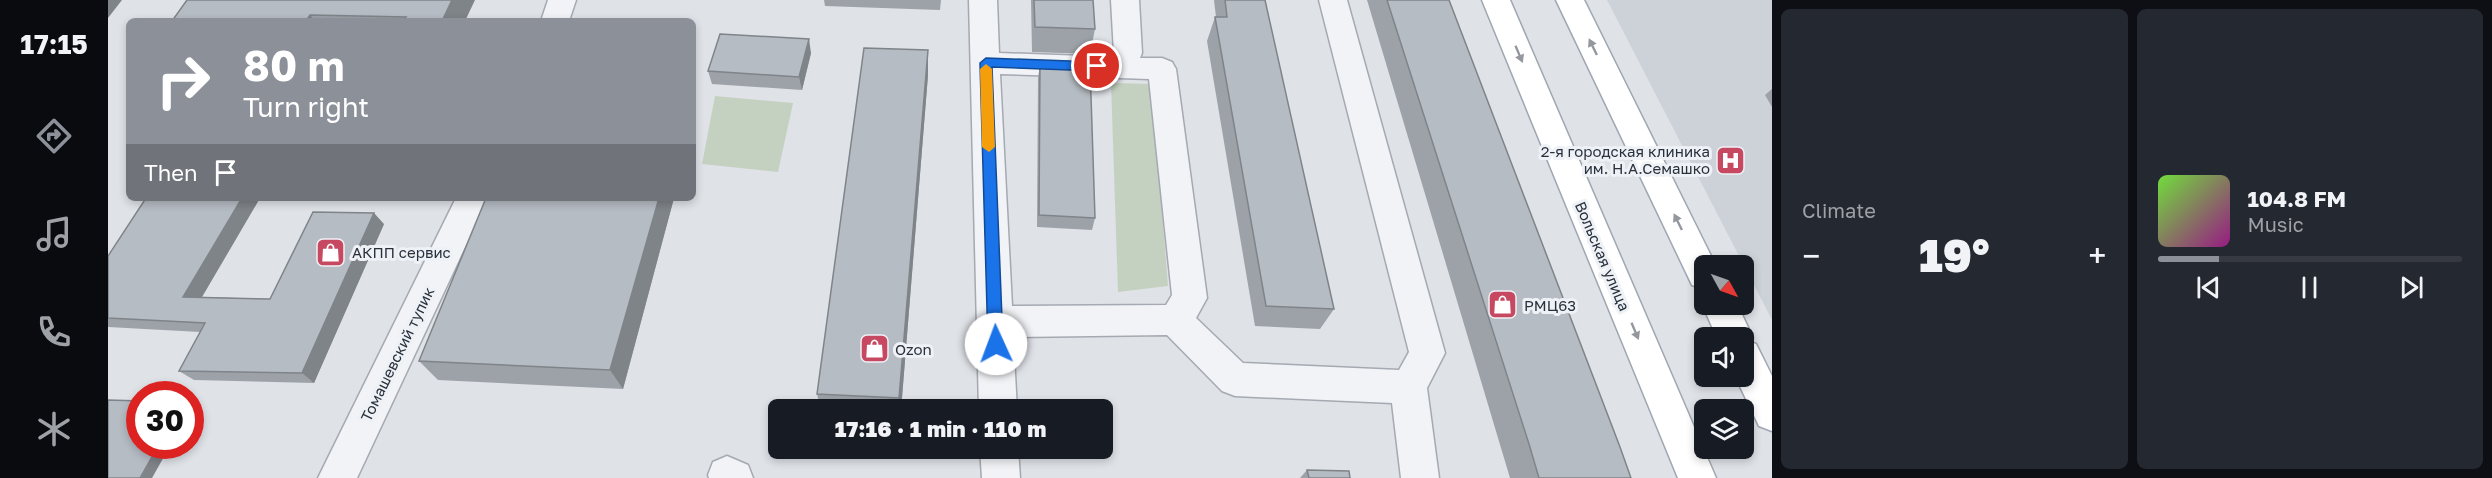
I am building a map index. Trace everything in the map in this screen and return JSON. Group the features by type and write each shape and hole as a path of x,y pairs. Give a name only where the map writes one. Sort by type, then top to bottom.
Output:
{"main road":[{"name":"Вольская улица","path":"1496,0 1697,478"},
{"path":"1570,0 1695,255"},
{"path":"1754,377 1772,414"}],"street":[{"path":"556,18 562,0"},
{"path":"983,0 998,399"},
{"path":"1119,67 1128,53 1125,0"},
{"path":"1333,0 1427,353 1409,387 1420,478"},
{"path":"986,63 1162,69 1190,298 1175,320"},
{"name":"Томашевский тупик","path":"338,478 471,201"},
{"path":"995,322 1175,320 1235,379 1409,387"}],"shaded area":[{"name":"2-я городская клиника им. Н.А.Семашко","path":"1607,0 1772,0 1772,320 1754,285 1754,255 1738,255"}],"green space":[{"path":"1111,83 1152,84 1168,286 1118,292"},
{"path":"715,96 793,103 778,172 702,164"}],"building":[{"path":"187,0 452,0 443,18 310,15 308,18 174,18"},
{"path":"1034,0 1093,0 1095,29 1035,27"},
{"path":"1225,0 1265,0 1334,309 1266,306 1215,17 1227,17"},
{"path":"1387,0 1449,0 1631,478 1539,478"},
{"path":"720,34 809,39 799,77 708,71"},
{"path":"864,48 928,50 899,398 817,394"},
{"path":"1040,64 1090,66 1095,218 1039,215"},
{"path":"144,201 240,201 183,297 270,299 313,212 374,213 302,373 179,371 205,323 108,318 108,256"},
{"path":"485,201 658,201 610,370 419,361"},
{"path":"108,400 126,401 126,459 151,459 140,478 108,478"},
{"path":"1307,470 1349,471 1350,478 1309,478"}],"slow traffic":[{"path":"986,69 989,147"}],"place":[{"name":"2-я городская клиника им. Н.А.Семашко","path":"1731,160"},
{"name":"АКПП сервис","path":"331,252"},
{"name":"РМЦ63","path":"1503,305"},
{"name":"Ozon","path":"874,349"}],"route":[{"path":"996,344 986,63 1097,66"}]}
